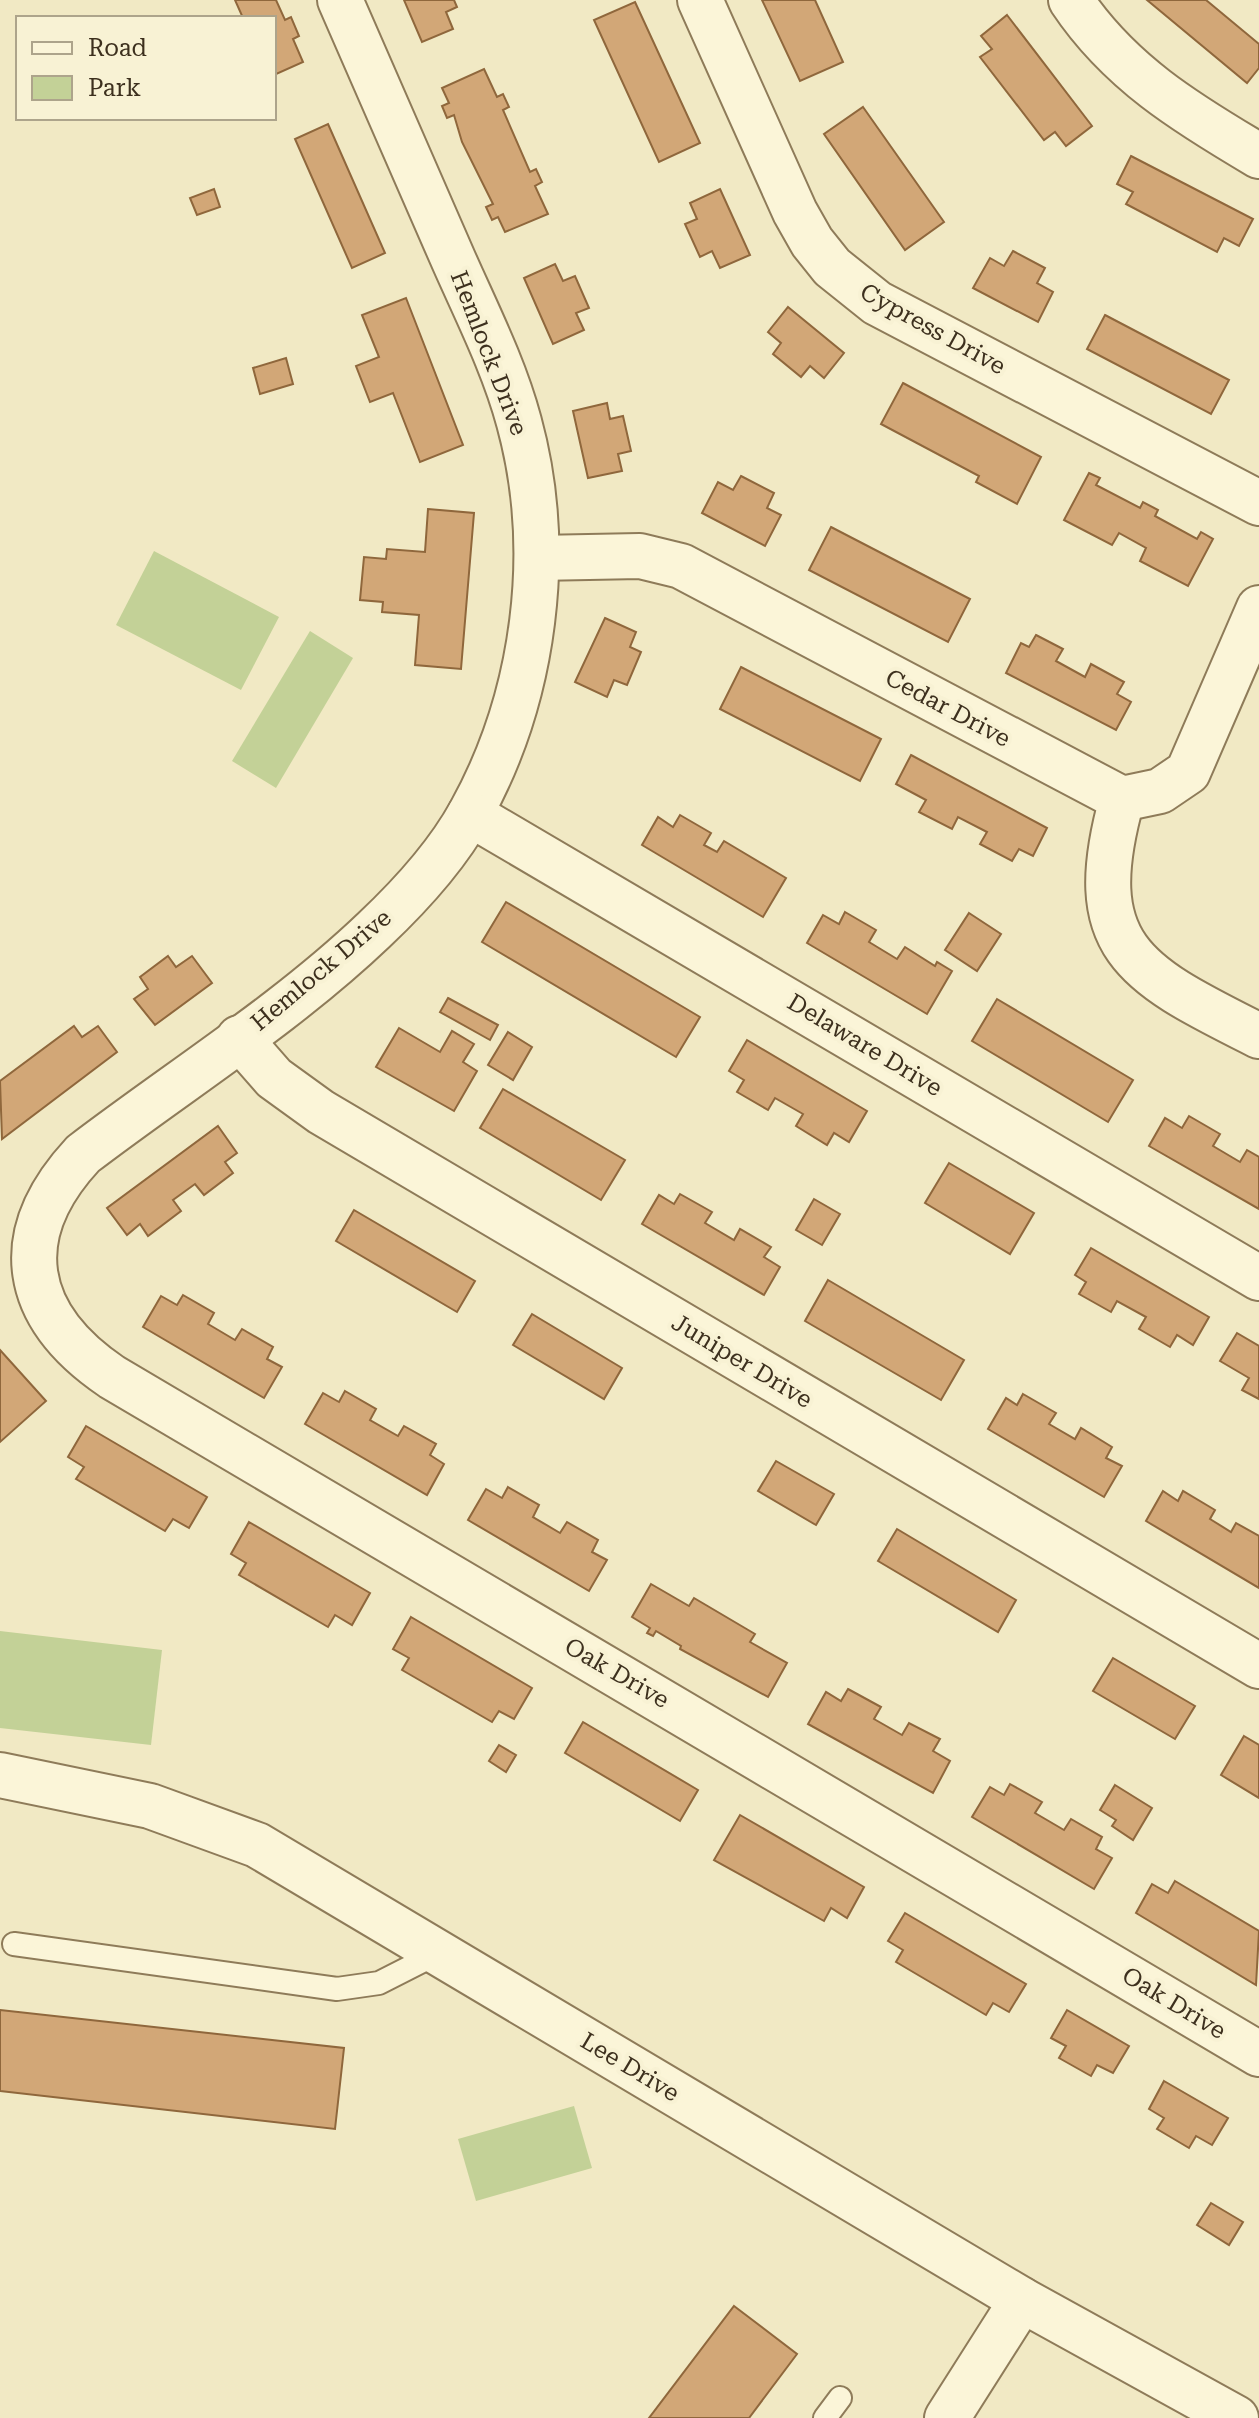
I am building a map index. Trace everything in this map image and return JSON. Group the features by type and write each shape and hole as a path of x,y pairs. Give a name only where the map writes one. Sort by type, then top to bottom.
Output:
{"street":[{"name":"Hemlock Drive","path":"35,1245 45,1204 62,1177 83,1154 239,1038 375,929 424,875 470,814 499,751 521,681 534,607 537,558 527,456 507,384 340,0"},
{"name":"Cypress Drive","path":"700,0 795,212 826,259 856,288 877,303 1259,503"},
{"path":"1071,0 1098,36 1147,85 1259,156"},
{"name":"Cedar Drive","path":"537,558 640,556 681,566 1122,799"},
{"path":"1259,608 1188,772 1160,791 1122,799 1106,869 1107,898 1114,927 1128,952 1148,973 1172,989 1259,1036"},
{"name":"Delaware Drive","path":"470,814 1259,1278"},
{"name":"Juniper Drive","path":"239,1038 274,1078 321,1112 1259,1666"},
{"name":"Oak Drive","path":"35,1245 35,1271 52,1322 86,1359 112,1377 1259,2054"},
{"name":"Lee Drive","path":"0,1775 150,1806 257,1845 1022,2300 1236,2418"},
{"path":"947,2418 1022,2300"}],"lane":[{"path":"14,1944 337,1989 379,1983 438,1953"},
{"path":"825,2418 840,2398"}],"green space":[{"path":"154,551 279,617 241,690 116,625"},
{"path":"310,631 353,658 276,788 232,761"},
{"path":"0,1631 162,1650 151,1745 0,1728"},
{"path":"574,2106 592,2168 476,2201 458,2139"}],"building":[{"path":"235,0 276,0 285,20 291,17 299,36 293,39 303,62 276,74 276,16 242,16"},
{"path":"404,0 454,0 457,7 446,12 453,29 422,42"},
{"path":"762,0 815,0 843,62 800,81"},
{"path":"1147,0 1206,0 1259,44 1259,68 1247,83"},
{"path":"635,2 700,143 659,162 594,20"},
{"path":"1007,15 1092,126 1066,146 1055,132 1044,140 980,57 992,49 981,36"},
{"path":"484,69 497,97 503,94 509,107 503,110 530,172 536,169 542,182 535,186 548,214 505,232 498,217 492,220 486,207 493,204 462,142 454,115 447,118 442,106 449,103 442,88"},
{"path":"863,107 944,222 905,250 824,134"},
{"path":"328,124 385,253 352,268 295,139"},
{"path":"1131,156 1253,219 1239,246 1224,238 1217,252 1126,204 1133,192 1117,184"},
{"path":"214,189 220,207 197,215 190,198"},
{"path":"720,189 750,255 720,268 712,251 700,257 685,224 697,219 690,203"},
{"path":"1013,251 1045,268 1037,283 1053,292 1038,322 973,288 990,258 1004,266"},
{"path":"555,264 563,281 575,276 589,308 576,313 584,330 553,344 524,278"},
{"path":"406,298 463,445 420,462 393,393 370,402 356,366 379,357 362,315"},
{"path":"788,307 844,353 824,378 810,366 801,377 773,354 781,343 768,332"},
{"path":"1105,315 1229,380 1211,414 1087,349"},
{"path":"286,358 293,384 260,394 253,368"},
{"path":"903,383 1041,457 1017,504 976,482 979,476 881,424"},
{"path":"607,403 610,419 623,416 631,451 618,454 622,471 588,478 573,411"},
{"path":"1089,473 1100,478 1096,485 1140,508 1143,502 1158,510 1155,516 1197,539 1201,532 1213,539 1188,586 1140,561 1146,548 1119,533 1112,545 1064,520"},
{"path":"741,476 774,493 767,508 781,515 765,546 702,513 718,482 733,490"},
{"path":"428,509 474,513 461,669 415,665 419,615 382,612 383,602 360,600 364,557 386,559 387,549 425,552"},
{"path":"831,527 970,599 948,642 809,570"},
{"path":"605,618 636,632 630,647 641,652 627,685 614,680 607,697 575,682"},
{"path":"1036,635 1063,649 1056,661 1085,677 1091,664 1124,682 1117,694 1131,702 1116,730 1006,673 1021,643 1029,647"},
{"path":"741,667 881,739 860,781 720,709"},
{"path":"911,755 1047,828 1033,856 1019,849 1012,861 980,844 987,832 958,817 952,829 919,812 926,800 896,784"},
{"path":"680,815 711,833 704,845 717,852 724,841 786,878 763,917 642,845 658,817 673,827"},
{"path":"506,902 700,1017 676,1057 482,942"},
{"path":"845,912 876,930 869,942 897,959 905,947 935,966 937,962 952,971 927,1014 807,943 823,915 839,924"},
{"path":"969,913 1001,934 977,971 945,950"},
{"path":"168,956 176,967 192,956 212,983 155,1025 134,999 148,989 140,977"},
{"path":"448,998 498,1025 490,1040 440,1012"},
{"path":"997,999 1133,1080 1108,1122 972,1041"},
{"path":"74,1026 82,1037 98,1026 117,1052 2,1139 0,1081"},
{"path":"399,1028 440,1052 452,1031 474,1044 463,1062 477,1071 454,1111 376,1067"},
{"path":"508,1032 532,1047 513,1080 488,1065"},
{"path":"747,1040 867,1111 849,1142 834,1133 827,1145 796,1126 803,1114 775,1098 768,1110 737,1092 744,1080 729,1071"},
{"path":"503,1089 625,1160 601,1200 480,1128"},
{"path":"1189,1116 1220,1134 1213,1146 1240,1162 1247,1150 1259,1157 1259,1209 1149,1146 1165,1118 1182,1128"},
{"path":"218,1126 237,1153 225,1162 233,1173 204,1195 195,1184 173,1200 181,1211 148,1236 140,1224 127,1235 107,1208"},
{"path":"949,1163 1034,1213 1010,1254 925,1203"},
{"path":"680,1194 712,1212 705,1223 734,1240 740,1229 771,1247 764,1257 780,1267 764,1295 642,1224 659,1195 674,1204"},
{"path":"814,1199 840,1214 822,1245 796,1230"},
{"path":"354,1210 475,1281 457,1312 336,1241"},
{"path":"1091,1248 1209,1317 1193,1345 1177,1335 1170,1347 1139,1329 1146,1317 1117,1301 1111,1312 1079,1294 1086,1282 1075,1275"},
{"path":"828,1280 964,1360 941,1400 805,1321"},
{"path":"183,1295 214,1313 208,1324 235,1340 242,1329 273,1347 267,1359 282,1367 264,1398 143,1327 161,1296 177,1305"},
{"path":"532,1314 622,1368 604,1399 513,1345"},
{"path":"1237,1333 1259,1346 1259,1399 1242,1390 1249,1378 1220,1361"},
{"path":"0,1350 46,1401 0,1442"},
{"path":"345,1391 376,1409 370,1420 398,1436 404,1426 436,1444 430,1455 444,1464 427,1495 305,1424 323,1393 339,1402"},
{"path":"1023,1394 1056,1413 1049,1424 1075,1439 1081,1428 1112,1447 1106,1458 1122,1466 1104,1497 988,1429 1006,1398 1017,1405"},
{"path":"86,1426 207,1497 189,1528 173,1519 165,1531 76,1479 84,1467 68,1457"},
{"path":"776,1461 834,1494 816,1525 758,1491"},
{"path":"508,1487 539,1505 533,1517 560,1533 567,1522 598,1540 592,1552 607,1560 589,1591 468,1520 486,1489 502,1498"},
{"path":"1163,1491 1178,1501 1183,1491 1215,1510 1210,1519 1231,1532 1236,1523 1259,1536 1259,1588 1146,1521"},
{"path":"249,1522 370,1593 352,1625 335,1615 328,1627 239,1575 246,1563 231,1554"},
{"path":"897,1529 1016,1600 998,1632 878,1561"},
{"path":"651,1584 689,1606 694,1598 755,1634 750,1642 787,1663 768,1697 680,1649 681,1646 656,1631 653,1636 647,1633 650,1628 632,1617"},
{"path":"411,1617 532,1688 514,1719 499,1711 492,1722 402,1670 409,1658 393,1649"},
{"path":"1113,1658 1195,1706 1175,1739 1093,1691"},
{"path":"848,1689 881,1707 874,1719 902,1735 909,1723 940,1739 933,1751 950,1761 933,1793 808,1724 826,1692 841,1701"},
{"path":"583,1722 698,1790 680,1821 565,1753"},
{"path":"1244,1736 1259,1745 1259,1798 1221,1775"},
{"path":"499,1745 516,1755 506,1772 489,1761"},
{"path":"1010,1784 1042,1802 1035,1813 1064,1830 1071,1819 1102,1837 1096,1849 1112,1858 1094,1889 972,1817 990,1787 1004,1795"},
{"path":"1115,1785 1152,1808 1133,1840 1112,1826 1116,1820 1100,1810"},
{"path":"740,1815 864,1887 847,1918 831,1908 824,1921 714,1860"},
{"path":"1175,1881 1259,1931 1256,1985 1136,1913 1152,1884 1168,1893"},
{"path":"905,1913 1026,1984 1009,2012 993,2003 986,2015 896,1962 903,1950 888,1941"},
{"path":"0,2010 344,2048 335,2129 0,2091"},
{"path":"1067,2010 1129,2046 1113,2073 1097,2065 1091,2076 1059,2058 1066,2046 1051,2038"},
{"path":"1164,2081 1228,2118 1212,2145 1196,2136 1189,2148 1157,2129 1164,2118 1149,2109"},
{"path":"1211,2203 1243,2222 1229,2245 1197,2225"},
{"path":"734,2306 797,2354 749,2418 649,2418"}]}
